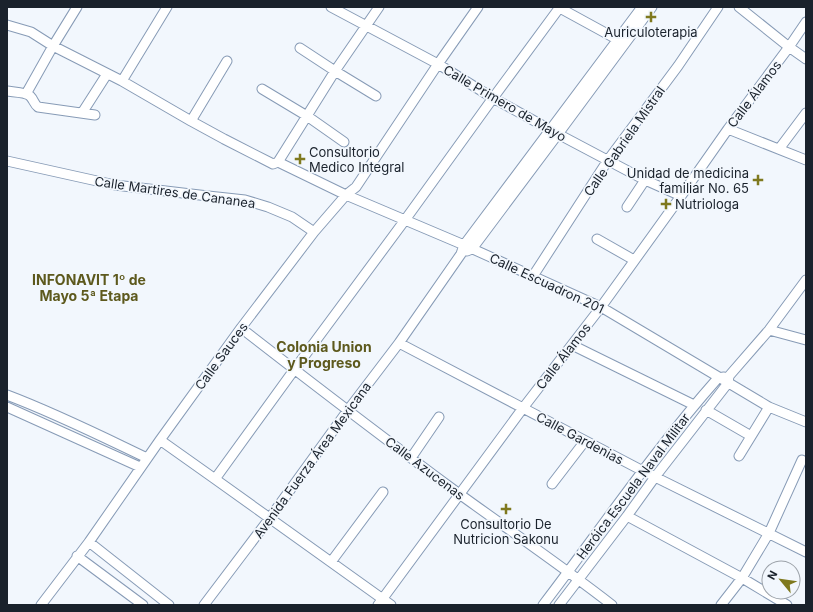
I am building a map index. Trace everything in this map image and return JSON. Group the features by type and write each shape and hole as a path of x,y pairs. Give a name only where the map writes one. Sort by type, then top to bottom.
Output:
{"street":[{"path":"26,94 76,7"},
{"path":"122,81 168,7"},
{"name":"Calle Primero de Mayo","path":"331,7 438,64 493,98 554,132 645,180 681,196"},
{"path":"278,162 335,71 379,7"},
{"name":"Calle Sauces","path":"41,605 89,542 140,467 241,328 314,232 346,195 356,187 478,7"},
{"path":"215,479 560,7 622,41"},
{"name":"Avenida Fuerza Área Mexicana","path":"622,41 642,7"},
{"name":"Avenida Fuerza Área Mexicana","path":"204,605 399,343 461,254 468,247 622,41 652,7"},
{"name":"Calle Gabriela Mistral","path":"533,276 608,160 678,66 718,7"},
{"path":"739,7 806,59"},
{"name":"Calle Álamos","path":"380,602 523,408 601,307 728,128 806,22"},
{"name":"Calle Escuadron 201","path":"7,25 31,32 53,46 122,81 191,121 272,164 278,162 346,195 468,247 601,307 718,378"},
{"path":"300,48 376,96"},
{"path":"191,121 227,61"},
{"path":"82,113 107,74"},
{"path":"262,89 307,116 344,142"},
{"path":"7,92 26,94 31,97 38,107 95,115"},
{"path":"779,149 806,113"},
{"path":"728,128 806,160"},
{"name":"Calle Martires de Cananea","path":"7,161 116,185 245,200 268,206 292,217 314,232"},
{"path":"627,207 645,180"},
{"path":"596,239 634,260"},
{"name":"Heróica Escuela Naval Militar","path":"559,605 728,379 769,330 806,280"},
{"name":"Calle Azucenas","path":"241,328 294,370 459,494 579,579 612,605"},
{"path":"769,330 806,340"},
{"name":"Calle Gardenias","path":"399,343 643,471 806,552"},
{"path":"572,345 694,405"},
{"path":"718,378 728,379 769,407 806,422"},
{"name":"Heróica Escuela Naval Militar","path":"543,605 643,471 694,405 718,378"},
{"path":"7,395 76,424 147,458"},
{"path":"7,407 140,467"},
{"path":"739,456 769,407"},
{"path":"706,410 751,436"},
{"path":"411,458 439,417"},
{"path":"160,440 331,562 380,602 390,605"},
{"path":"552,484 585,441"},
{"path":"721,605 742,578 769,533 802,460"},
{"path":"331,562 383,492"},
{"path":"627,516 742,578 787,605"},
{"path":"89,542 169,605"},
{"path":"77,556 142,605"}],"place":[{"name":"Auriculoterapia","path":"651,17"},
{"name":"Consultorio Medico Integral","path":"300,159"},
{"name":"Unidad de medicina familiar No. 65","path":"758,180"},
{"name":"Nutriologa","path":"666,204"},
{"name":"Consultorio De Nutricion Sakonu","path":"506,509"}],"district":[{"name":"INFONAVIT 1º de Mayo 5ª Etapa","path":"89,288"},
{"name":"Colonia Union y Progreso","path":"324,354"}]}
